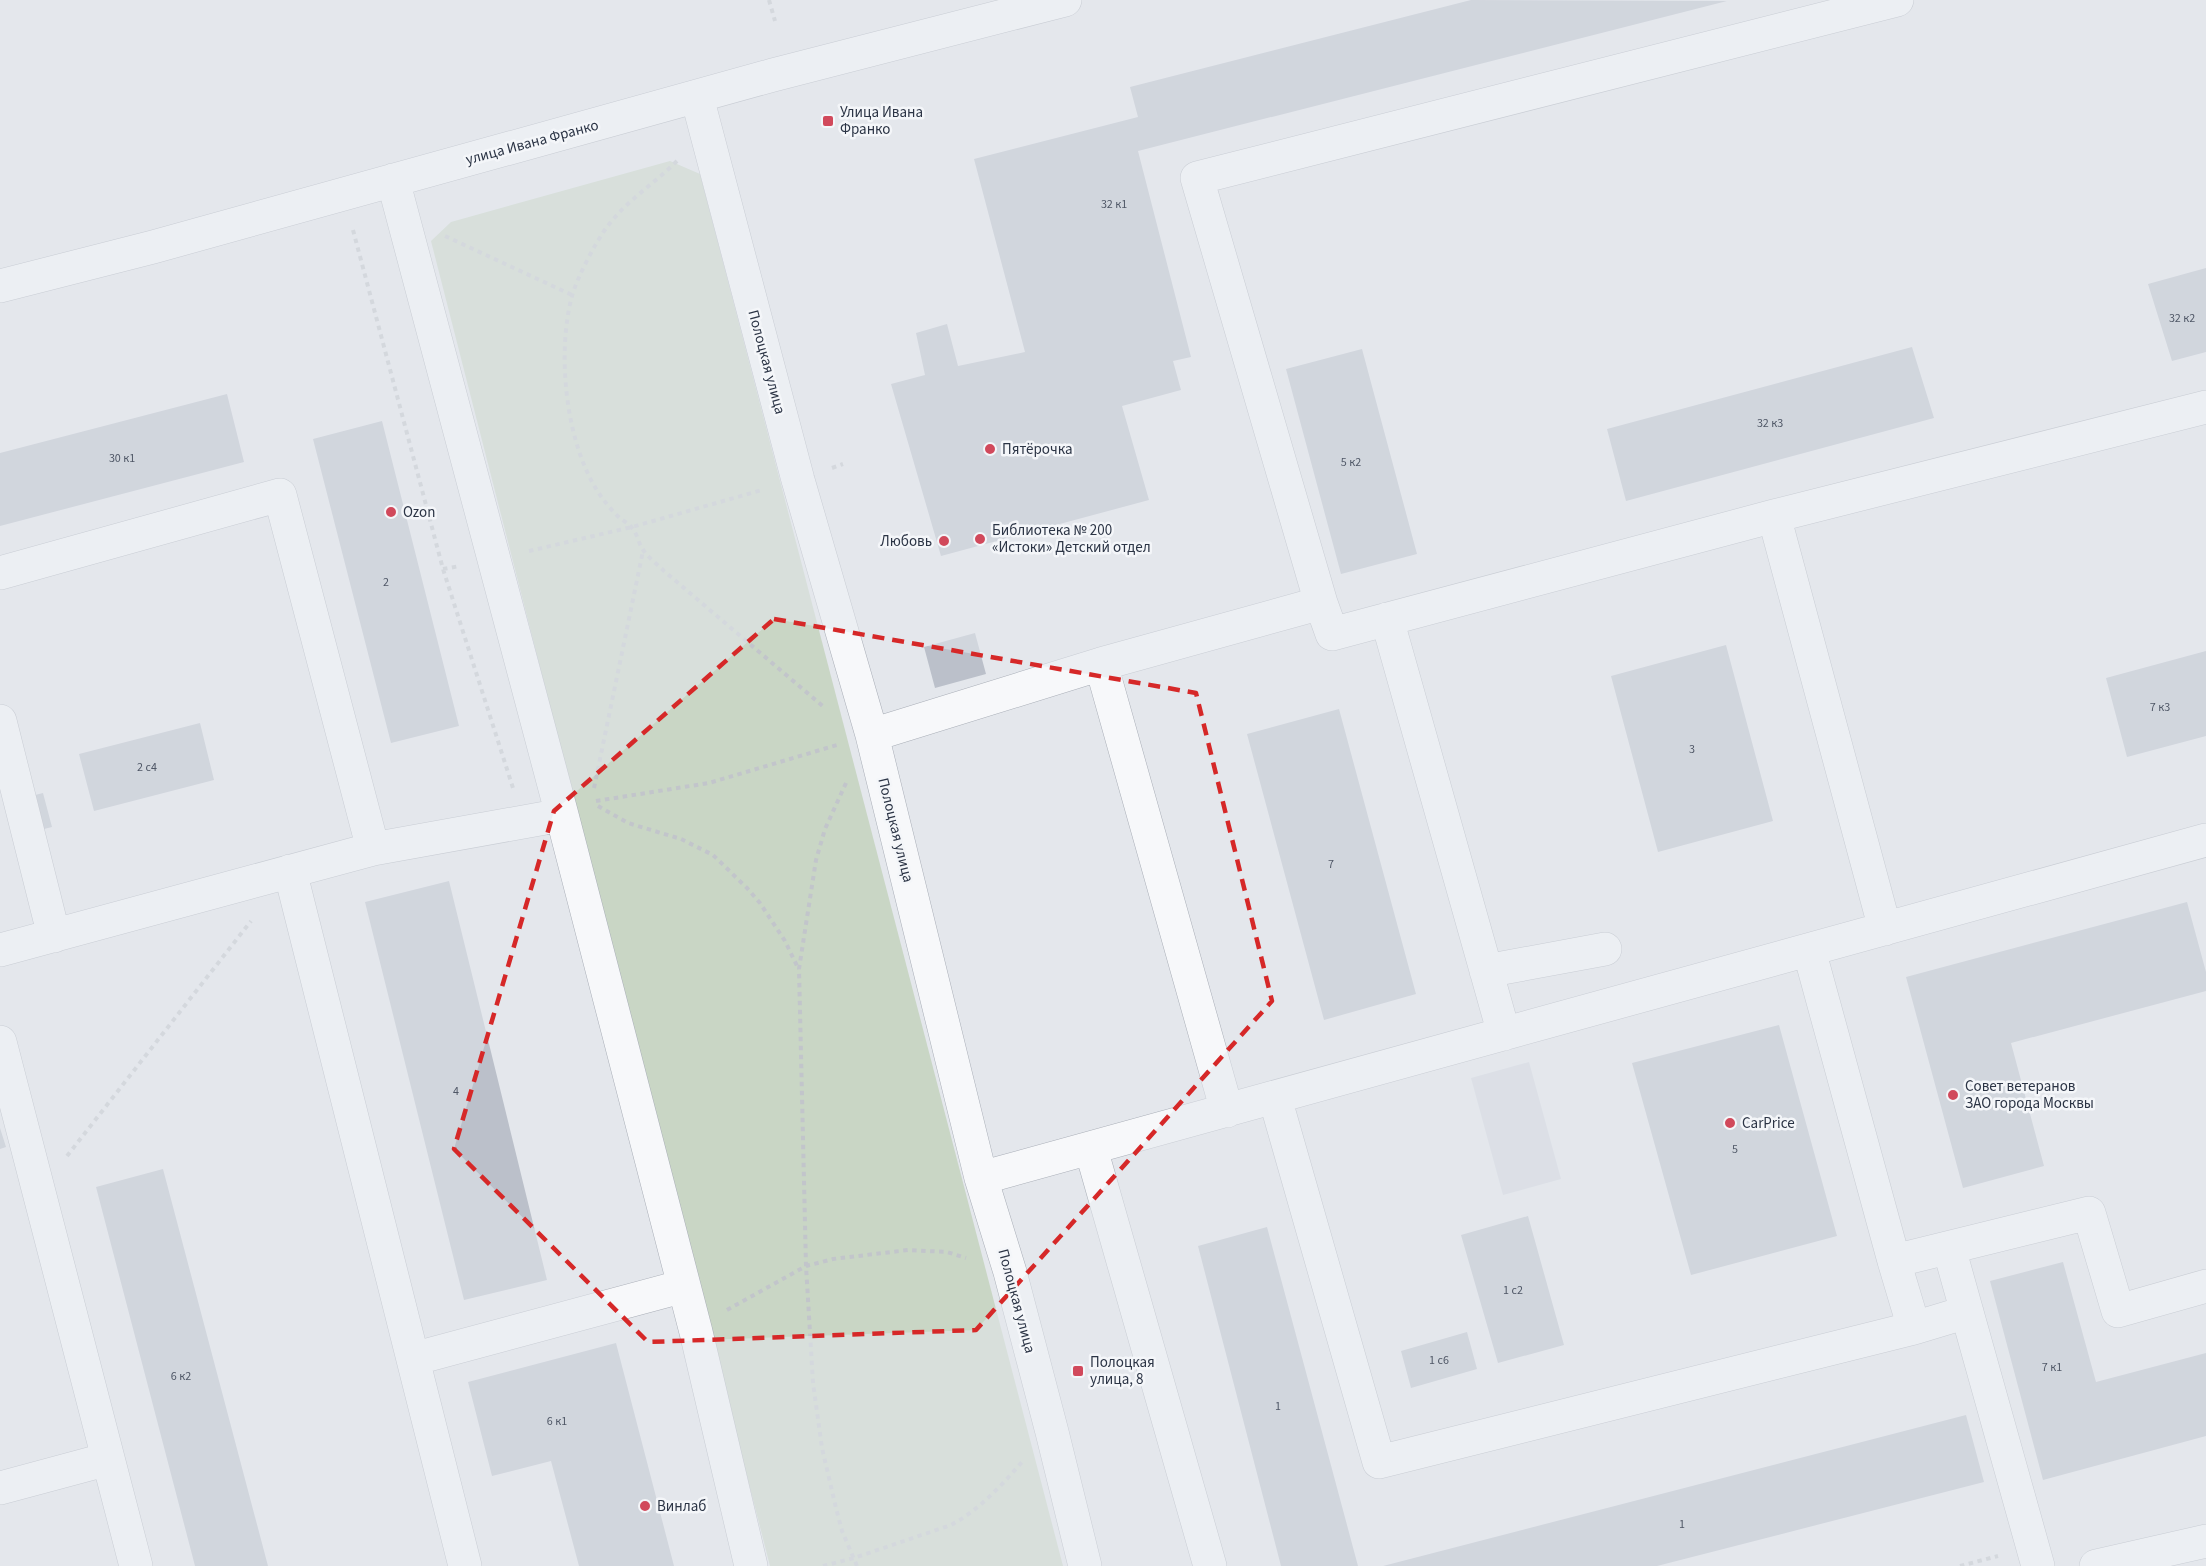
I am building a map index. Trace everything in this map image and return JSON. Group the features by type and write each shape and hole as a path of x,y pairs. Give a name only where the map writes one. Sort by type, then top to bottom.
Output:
{"street":[{"name":"улица Ивана Франко","path":"0,286 153,247 773,75 1065,0"},
{"path":"1897,0 1197,178 1332,634 1774,516 2206,407"},
{"name":"Полоцкая улица","path":"697,97 798,480 872,735 981,1178 1010,1272 1085,1566"},
{"path":"393,180 562,815 696,1332 751,1566"},
{"path":"0,573 280,495 373,849"},
{"path":"1774,516 1884,929"},
{"path":"872,735 1101,664 1321,603"},
{"path":"1387,619 1504,1034"},
{"path":"1101,664 1227,1111"},
{"path":"0,721 54,936"},
{"path":"0,950 373,849 562,815"},
{"path":"981,1178 2206,840"},
{"path":"290,871 465,1566"},
{"path":"1486,971 1605,949"},
{"path":"1809,950 1914,1328"},
{"path":"0,1041 136,1566"},
{"path":"1275,1098 1379,1462 1914,1328 1967,1312"},
{"path":"1091,1149 1210,1566"},
{"path":"1894,1262 2089,1213 2118,1311 2206,1286"},
{"path":"1949,1248 2038,1566"},
{"path":"413,1359 684,1286"},
{"path":"0,1488 108,1459"},
{"path":"2096,1566 2206,1541"}],"path":[{"path":"769,0 775,21"},
{"path":"680,158 626,206 607,227 593,250 572,295 567,325 566,378 571,422 578,447 590,479 603,500 632,527 643,550 664,572 826,710 872,735"},
{"path":"444,235 572,295"},
{"path":"361,253 443,569 524,822"},
{"path":"493,559 632,527 766,489"},
{"path":"593,790 643,550"},
{"path":"799,969 785,941 760,903 713,855 681,839 628,823 591,802 709,783 872,735"},
{"path":"857,1566 842,1531 822,1448 813,1383 806,1266 799,969 810,888 825,829 872,735"},
{"path":"39,1192 253,918"},
{"path":"696,1332 744,1299 806,1266 833,1259 876,1253 928,1250 947,1252 1010,1272"},
{"path":"823,1566 935,1532 965,1517 993,1493 1052,1432"}],"highlighted area":[{"path":"774,619 1196,693 1272,1001 976,1330 648,1342 454,1149 554,811"}],"shaded area":[{"path":"1529,1062 1561,1179 1503,1195 1471,1078"}],"green space":[{"path":"670,161 700,174 1063,1566 770,1566 431,241 451,222"}],"building":[{"path":"1471,0 1727,1 1138,151 1191,357 1173,361 1181,390 1122,406 1149,500 941,556 891,384 925,375 916,333 947,324 958,366 1025,352 974,159 1138,117 1130,87"},
{"path":"2206,268 2206,352 2172,361 2148,284"},
{"path":"1912,347 1934,418 1626,501 1607,429"},
{"path":"1362,349 1417,554 1341,574 1286,369"},
{"path":"227,394 244,462 0,526 0,453"},
{"path":"382,421 459,726 391,743 313,439"},
{"path":"975,633 986,674 935,688 924,647"},
{"path":"1726,645 1773,821 1658,852 1611,676"},
{"path":"2206,651 2206,736 2127,757 2106,678"},
{"path":"1339,709 1416,994 1324,1020 1247,734"},
{"path":"200,723 214,780 94,811 79,754"},
{"path":"43,793 52,827 32,832 23,798"},
{"path":"449,881 547,1280 464,1300 365,902"},
{"path":"2187,902 2206,972 2206,991 2011,1043 2044,1166 1963,1188 1906,977"},
{"path":"1779,1025 1837,1236 1691,1275 1632,1063"},
{"path":"0,1128 6,1147 0,1149"},
{"path":"163,1169 268,1566 195,1566 96,1187"},
{"path":"1528,1216 1564,1345 1498,1363 1461,1235"},
{"path":"1267,1227 1358,1566 1281,1566 1198,1246"},
{"path":"2063,1262 2096,1382 2206,1353 2206,1436 2043,1480 1990,1281"},
{"path":"1467,1332 1477,1369 1411,1388 1401,1351"},
{"path":"616,1343 674,1566 579,1566 551,1461 492,1476 468,1382"},
{"path":"1966,1415 1984,1482 1657,1566 1383,1566"}],"place":[{"name":"Улица Ивана Франко","path":"828,121"},
{"name":"Пятёрочка","path":"990,449"},
{"name":"Ozon","path":"391,512"},
{"name":"Библиотека № 200 «Истоки» Детский отдел","path":"980,539"},
{"name":"Любовь","path":"944,541"},
{"name":"Совет ветеранов ЗАО города Москвы","path":"1953,1095"},
{"name":"CarPrice","path":"1730,1123"},
{"name":"Полоцкая улица, 8","path":"1078,1371"},
{"name":"Винлаб","path":"645,1506"}]}
